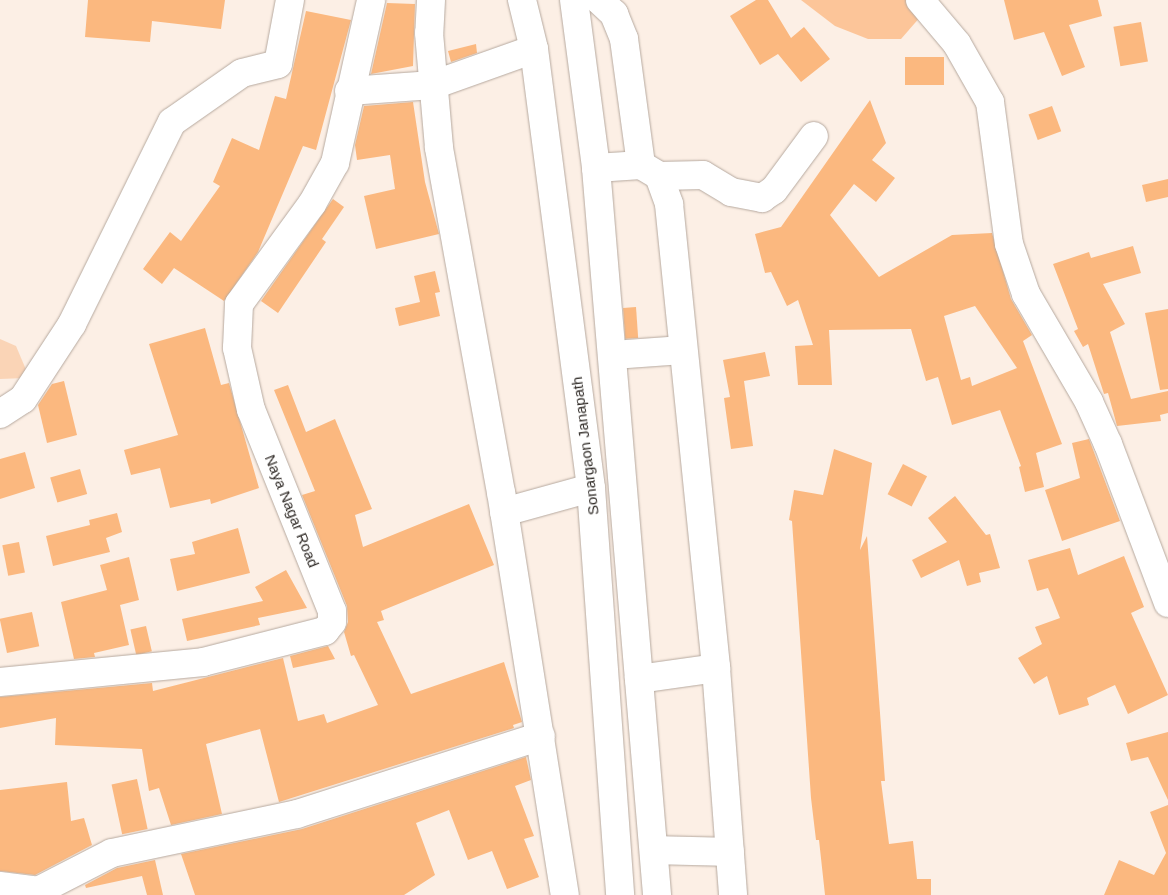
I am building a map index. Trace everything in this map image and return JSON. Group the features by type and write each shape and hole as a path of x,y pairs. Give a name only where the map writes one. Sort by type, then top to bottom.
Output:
{"street":[{"path":"0,414 23,400 72,324 172,122 242,73 278,64 290,0"},
{"name":"Naya Nagar Road","path":"0,682 203,662 325,631 332,622 332,611 251,410 237,348 239,304 312,204 334,163 371,0"},
{"path":"431,0 433,85 440,148 504,512 565,895"},
{"name":"Sonargaon Janapath","path":"522,0 534,49 591,488 620,895"},
{"path":"574,0 596,168 657,895"},
{"path":"599,0 614,14 624,39 650,170 669,204 716,668 733,895"},
{"path":"920,0 957,44 990,102 1008,244 1026,294 1088,402 1108,444 1168,603"},
{"path":"349,91 433,85 534,49"},
{"path":"596,168 650,170 703,175 731,192 762,198 774,190 814,136"},
{"path":"613,355 683,350"},
{"path":"504,512 591,488"},
{"path":"639,679 716,668"},
{"path":"0,886 38,891 112,853 297,814 541,736"},
{"path":"654,850 730,852"}],"shaded area":[{"path":"801,0 935,0 901,39 868,39 835,26"},
{"path":"0,339 16,346 27,372 25,378 0,379"}],"building":[{"path":"88,0 225,0 221,29 152,21 150,42 85,37"},
{"path":"756,0 768,0 791,38 804,27 830,59 801,82 778,54 760,65 730,16"},
{"path":"1004,0 1098,0 1102,16 1069,25 1085,67 1062,76 1044,32 1014,40"},
{"path":"387,3 415,4 413,66 371,74"},
{"path":"306,11 351,20 316,150 303,146 258,252 224,301 174,268 162,284 143,269 170,232 181,241 220,186 213,182 232,138 259,150 275,96 286,99"},
{"path":"1141,22 1148,61 1120,66 1113,27"},
{"path":"476,44 477,53 451,62 448,51"},
{"path":"905,57 944,57 944,85 905,85"},
{"path":"870,100 886,143 872,160 895,178 876,202 854,184 830,215 879,277 952,235 992,233 1011,299 1032,335 1023,341 1062,444 1036,453 1044,487 1025,492 1019,467 1021,466 1000,410 952,425 938,377 926,381 911,329 829,330 832,385 798,385 795,346 813,345 798,300 787,306 771,272 765,273 755,234 781,227","holes":["975,306 1017,368 972,386 970,377 961,380 944,316"]},
{"path":"413,102 425,182 439,234 376,249 364,196 395,189 390,155 357,160 355,145 364,106"},
{"path":"1052,106 1061,131 1038,140 1029,115"},
{"path":"1168,179 1168,197 1146,202 1142,185"},
{"path":"333,199 344,207 322,239 326,242 278,313 261,301"},
{"path":"1133,246 1141,273 1103,284 1125,324 1110,332 1131,399 1168,391 1168,413 1160,415 1161,421 1117,426 1108,393 1104,394 1088,344 1083,347 1074,331 1078,329 1053,264 1089,252 1091,258"},
{"path":"435,271 440,292 435,293 440,316 399,326 395,308 420,302 414,276"},
{"path":"636,307 638,338 625,339 623,308"},
{"path":"1168,309 1168,389 1160,390 1145,313"},
{"path":"205,328 221,385 229,383 259,488 211,504 210,499 170,508 160,468 131,475 124,450 178,435 149,344"},
{"path":"765,352 770,376 744,381 753,446 731,449 724,398 730,397 723,360"},
{"path":"64,381 77,435 47,443 38,405 52,384"},
{"path":"288,385 306,432 335,419 372,509 355,515 363,547 469,504 494,565 381,611 384,620 377,622 411,694 504,662 522,722 513,725 514,728 279,802 260,729 206,744 222,814 171,825 159,788 149,791 142,749 55,745 56,718 0,728 0,697 152,683 153,691 283,658 298,721 324,714 327,723 378,705 354,655 351,656 344,632 348,622 347,606 302,495 315,491 274,390"},
{"path":"1089,439 1120,521 1062,541 1045,490 1080,478 1072,443"},
{"path":"834,449 872,463 860,550 867,536 885,781 881,781 889,844 913,841 917,879 931,879 931,895 825,895 819,840 816,840 811,798 792,521 789,520 794,490 823,495"},
{"path":"25,452 35,488 0,499 0,459"},
{"path":"903,464 927,476 912,507 888,494"},
{"path":"80,469 87,494 57,503 50,478"},
{"path":"955,496 986,535 990,534 1000,568 979,573 981,582 967,586 959,560 921,578 912,560 947,542 928,518"},
{"path":"117,513 122,532 106,538 110,552 53,566 46,536 90,525 89,520"},
{"path":"238,528 250,573 177,591 170,559 195,554 192,542"},
{"path":"19,542 25,572 8,576 2,545"},
{"path":"1070,548 1078,575 1124,556 1144,607 1131,613 1168,695 1128,714 1115,685 1087,698 1089,705 1059,715 1047,676 1034,684 1018,658 1042,644 1035,627 1060,618 1048,588 1037,591 1028,560"},
{"path":"129,557 139,600 120,605 129,645 94,653 95,657 74,659 61,602 107,590 100,565"},
{"path":"286,570 307,608 258,618 260,625 187,641 182,619 263,601 255,587"},
{"path":"32,612 39,646 7,653 0,619"},
{"path":"146,626 152,651 136,655 130,630"},
{"path":"328,646 335,659 293,668 290,656"},
{"path":"1168,732 1168,800 1148,757 1131,761 1126,743"},
{"path":"526,757 531,780 515,786 534,836 524,839 539,877 507,889 492,851 468,860 449,810 416,823 435,875 404,895 195,895 181,854 302,829"},
{"path":"137,779 148,829 122,834 112,784"},
{"path":"67,782 71,821 84,818 92,845 35,875 0,871 0,790"},
{"path":"1168,805 1168,895 1104,895 1119,860 1154,875 1166,853 1150,812"},
{"path":"155,860 163,895 147,895 142,876 86,888 85,885 117,868"}]}
